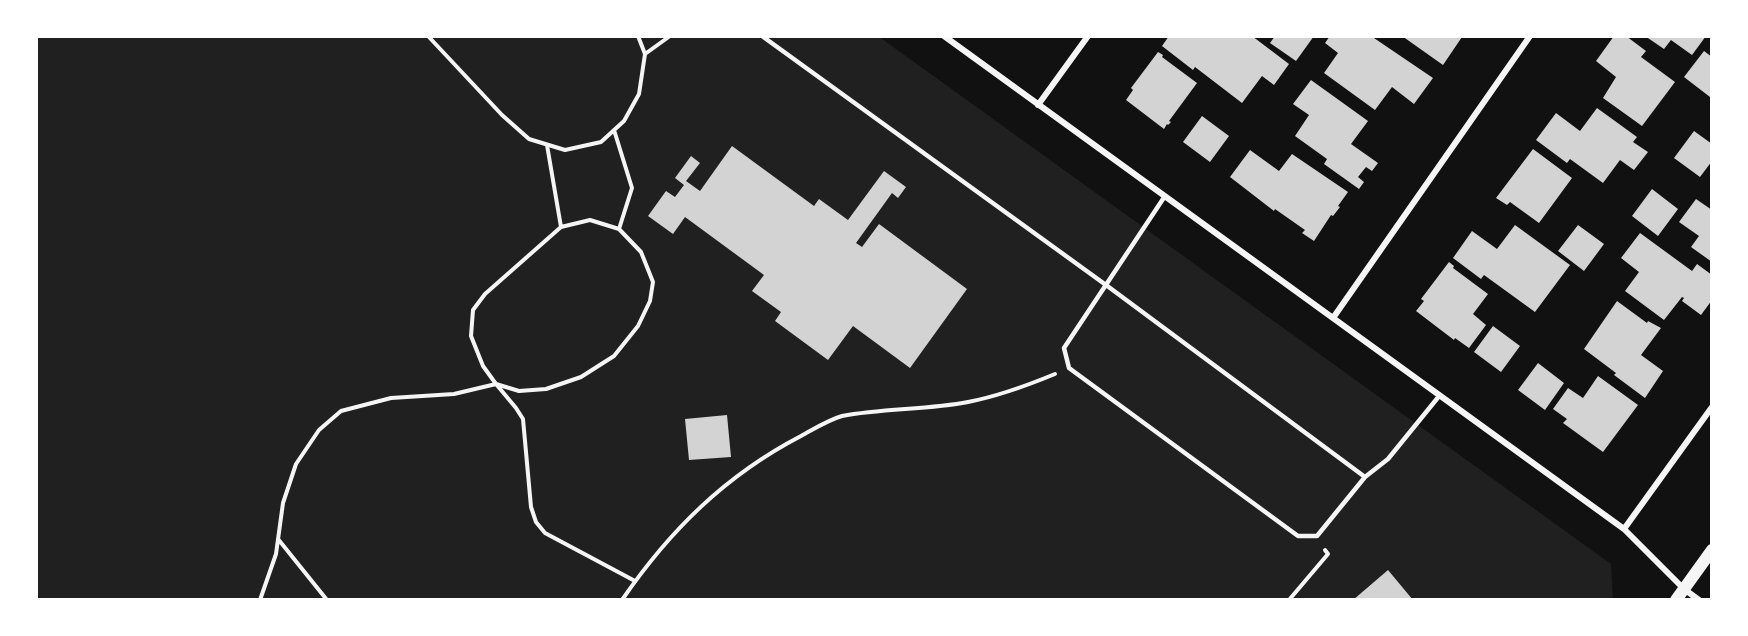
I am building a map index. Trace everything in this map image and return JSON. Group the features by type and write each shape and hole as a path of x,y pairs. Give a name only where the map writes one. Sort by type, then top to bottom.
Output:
{"main road":[{"path":"1676,600 1712,550"}],"street":[{"path":"944,36 1624,528 1684,589 1699,600"},
{"path":"1038,105 1088,36"},
{"path":"1333,318 1530,36"},
{"path":"1624,528 1712,407"}],"lane":[{"path":"762,36 1106,285 1365,477"},
{"path":"1165,196 1064,348 1069,368 1298,536 1317,536 1365,477 1388,459 1440,395"}],"path":[{"path":"428,36 502,115 529,139 565,150 601,142 624,121 639,94 645,54 638,36"},
{"path":"645,54 670,36"},
{"path":"614,130 632,188 619,229"},
{"path":"547,145 561,226"},
{"path":"260,600 276,554 283,503 296,464 319,429 341,411 391,398 454,394 496,384 519,391 546,389 581,377 614,357 638,326 650,302 654,282 641,252 619,229 590,220 561,226 485,294 473,310 471,336 483,366 496,384 516,408 523,419 531,507 536,522 545,533 635,581"},
{"path":"622,600 647,565 674,534 718,491 750,465 822,424 839,417 869,412 978,400 1012,392 1069,368"},
{"path":"1289,600 1328,554 1317,536"},
{"path":"278,539 327,600"}],"shaded area":[{"path":"36,36 878,36 1611,564 1613,600 36,600"}],"building":[{"path":"1169,36 1252,36 1289,64 1274,85 1262,76 1242,103 1195,67 1193,70 1162,46"},
{"path":"1275,36 1314,36 1296,61 1270,43"},
{"path":"1330,36 1371,36 1433,78 1414,104 1392,87 1375,110 1324,73 1338,53 1325,43"},
{"path":"1402,36 1460,36 1462,37 1443,65"},
{"path":"1614,36 1626,36 1646,51 1641,57 1675,82 1642,126 1603,98 1616,77 1596,61"},
{"path":"1645,36 1706,36 1692,55 1671,40 1664,49"},
{"path":"1704,51 1712,57 1712,94 1710,97 1684,77"},
{"path":"1158,52 1197,83 1164,129 1126,100 1133,90 1131,88"},
{"path":"1311,80 1368,121 1351,144 1378,163 1372,171 1366,167 1358,177 1364,182 1359,189 1324,164 1327,159 1295,136 1309,115 1293,104"},
{"path":"1597,108 1637,137 1633,142 1648,152 1634,170 1620,160 1603,183 1570,159 1567,163 1536,140 1556,113 1580,131"},
{"path":"1202,116 1229,136 1210,162 1183,142"},
{"path":"1694,131 1712,144 1712,161 1700,177 1674,158"},
{"path":"732,146 814,206 819,199 848,220 884,171 906,187 898,198 892,193 856,243 862,247 879,224 967,289 910,368 853,326 828,360 775,321 781,312 752,291 764,275 685,217 673,234 648,216 666,191 675,197 684,185 675,178 691,156 700,163 686,181 700,191"},
{"path":"1533,149 1572,178 1539,223 1510,202 1507,205 1496,198"},
{"path":"1250,150 1279,171 1292,154 1348,192 1338,206 1340,207 1333,216 1331,215 1314,241 1302,233 1305,230 1275,209 1274,211 1230,177"},
{"path":"1652,189 1678,209 1658,236 1632,216"},
{"path":"1696,199 1712,210 1712,262 1691,247 1699,236 1679,222"},
{"path":"1515,225 1570,265 1535,312 1484,275 1481,279 1453,258 1472,231 1497,249"},
{"path":"1578,225 1604,244 1584,271 1558,251"},
{"path":"1640,233 1692,271 1697,264 1712,275 1712,300 1701,315 1682,301 1684,298 1682,297 1664,320 1625,291 1639,272 1621,258"},
{"path":"1449,262 1454,266 1453,268 1488,294 1473,314 1486,325 1469,348 1455,338 1454,340 1416,311 1424,301 1421,299"},
{"path":"1617,301 1647,323 1648,321 1661,328 1641,355 1663,371 1645,398 1584,349"},
{"path":"1493,326 1520,346 1501,372 1474,352"},
{"path":"1538,363 1564,383 1545,410 1518,390"},
{"path":"1598,376 1638,405 1603,452 1563,423 1567,419 1553,409 1568,388 1583,398"},
{"path":"727,415 731,457 689,460 685,419"},
{"path":"1388,570 1413,600 1353,600"}]}
